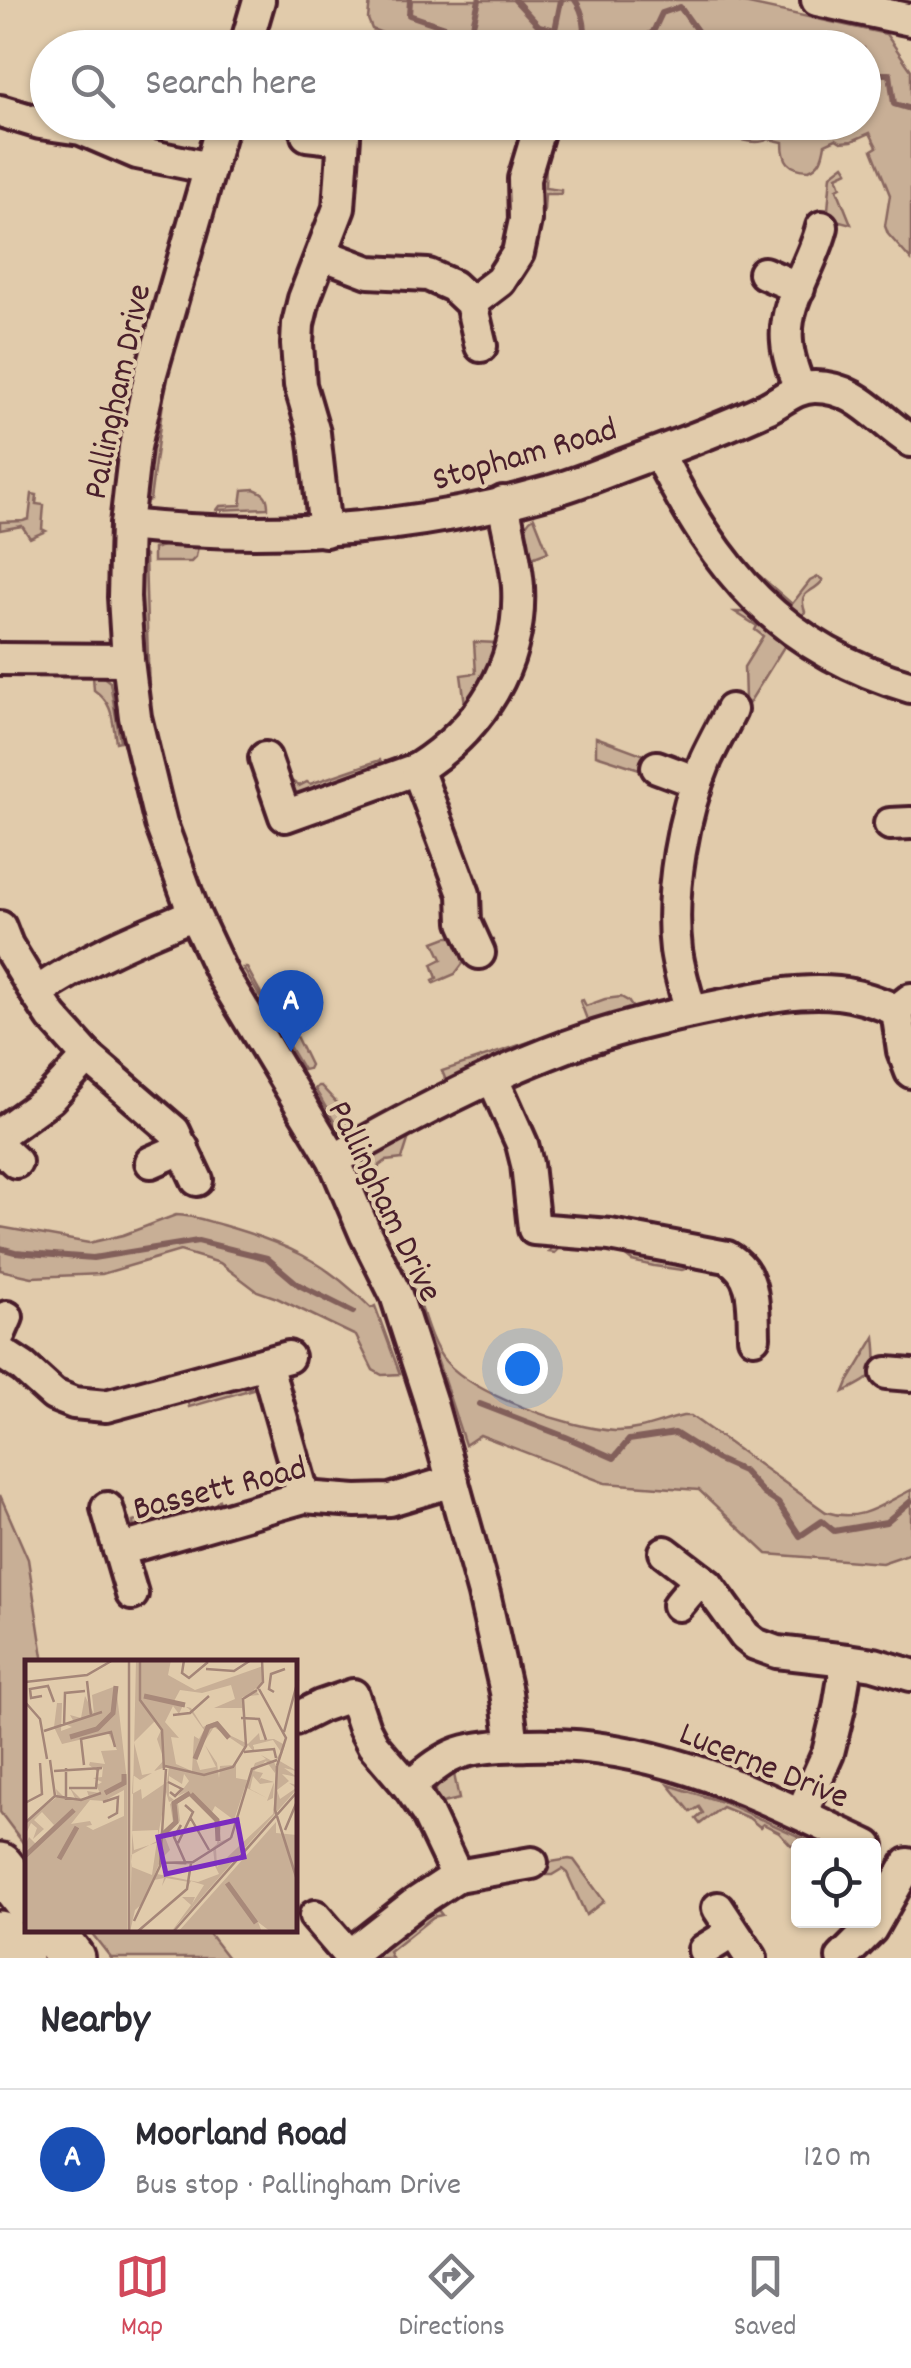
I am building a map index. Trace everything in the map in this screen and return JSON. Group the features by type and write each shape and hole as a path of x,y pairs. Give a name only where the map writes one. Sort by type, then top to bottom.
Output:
{"highway":[{"path":"0,1866 25,1898"},
{"path":"52,1933 71,1958"},
{"path":"0,1934 18,1958"}],"street":[{"path":"250,30 259,0"},
{"path":"816,0 900,12"},
{"path":"0,111 30,121"},
{"path":"107,140 137,153 210,168"},
{"name":"Pallingham Drive","path":"218,140 150,372 135,448 126,526 124,597 135,717 156,808 194,914 223,976 334,1160 396,1295 454,1481 500,1660 513,1746"},
{"path":"324,531 314,434 300,384 296,344 304,299 333,227 340,198 343,140"},
{"path":"472,303 500,282 518,253 526,220 524,179 536,140"},
{"path":"822,226 791,308 787,343 800,389 824,387 851,394 911,441"},
{"path":"322,254 369,272 435,277 453,286 472,303 481,346"},
{"path":"764,274 799,288"},
{"name":"Stopham Road","path":"126,526 324,531 434,518 549,492 658,453 767,408 800,389"},
{"path":"658,453 695,523 753,596 822,652 911,687"},
{"path":"265,758 288,829 418,769 453,743 482,712 509,658 517,610 518,588 503,502"},
{"path":"0,658 128,660"},
{"path":"691,1011 676,948 680,856 706,759 731,710"},
{"path":"657,767 698,782"},
{"path":"418,769 464,894 465,922 479,952"},
{"path":"36,993 99,954 194,914"},
{"path":"436,932 465,922"},
{"path":"0,927 52,1016 88,1058 168,1124 196,1180"},
{"path":"334,1160 546,1054 691,1011 746,1000 820,992 904,1005 903,1050 911,1072"},
{"path":"0,1134 50,1098 88,1058"},
{"path":"493,1079 527,1164 532,1240 610,1235 727,1257 767,1294 754,1337"},
{"path":"151,1162 183,1148"},
{"path":"0,1352 54,1395 96,1406 131,1401 277,1360 304,1497"},
{"name":"Bassett Road","path":"119,1550 304,1497 390,1500 454,1481"},
{"name":"Bassett Road","path":"107,1508 132,1594"},
{"path":"665,1552 715,1593 755,1644 777,1652 874,1664 911,1675"},
{"path":"678,1606 700,1579"},
{"path":"801,1814 828,1752 846,1660"},
{"path":"298,1718 367,1691 364,1728 373,1745 409,1787 440,1837 458,1876"},
{"name":"Lucerne Drive","path":"409,1787 443,1760 474,1749 545,1744 588,1747 678,1764 729,1782 852,1838"},
{"name":"Lucerne Drive","path":"881,1851 910,1864"},
{"path":"315,1916 350,1956 413,1905 458,1876 532,1863"},
{"path":"842,1958 871,1929 910,1864"},
{"path":"704,1950 726,1920 752,1958"}],"shaded area":[{"path":"370,0 730,0 868,30 374,30 368,19"},
{"path":"881,33 886,34 911,70 911,260 885,226 890,195 872,150 877,147 874,140 881,140"},
{"path":"545,140 553,140 546,163 545,188 561,190 561,194 545,194 544,211 539,210 533,174"},
{"path":"774,140 834,140 825,144 821,160 809,170 788,163 783,142"},
{"path":"844,165 848,171 837,176 841,187 837,189 851,224 836,220 828,210 831,175"},
{"path":"170,350 150,500 143,502 140,477"},
{"path":"254,489 265,496 268,508 217,510 220,506 241,505 243,490"},
{"path":"32,494 37,495 36,504 44,505 42,529 46,531 30,538 22,526 0,530 0,522 29,519"},
{"path":"534,517 548,552 529,559 525,530"},
{"path":"170,544 198,546 196,557 191,562 153,562 153,549"},
{"path":"141,553 145,556 149,696 142,696 136,561"},
{"path":"760,576 792,604 810,581 818,577 823,580 805,595 805,612 801,617"},
{"path":"735,612 748,612 785,645 740,712 745,699 744,667 763,636 755,630 757,626"},
{"path":"474,642 499,643 492,668 468,705 461,675 476,673"},
{"path":"93,676 110,682 120,741 116,742 109,707 94,690"},
{"path":"596,737 642,754 648,758 652,773 596,755"},
{"path":"380,760 384,766 377,776 367,770 316,788 311,799 298,800 285,791 293,782 299,786 310,784"},
{"path":"447,937 461,939 467,958 455,974 434,983 437,978 432,964 442,959 434,942"},
{"path":"243,968 247,968 283,1034 295,1034 310,1065 308,1069 303,1070"},
{"path":"621,997 633,1008 544,1039 447,1083 442,1071 588,1022 580,1001 586,1006"},
{"path":"318,1086 350,1117 349,1124 336,1125 315,1089"},
{"path":"409,1137 402,1159 379,1166 376,1182 383,1207 378,1210 367,1181 368,1164"},
{"path":"176,1215 199,1218 265,1239 302,1255 337,1277 371,1308 375,1306 400,1374 382,1375 373,1370 356,1336 257,1291 220,1263 180,1251 102,1274 32,1277 0,1270 0,1227 89,1243"},
{"path":"556,1242 623,1246 636,1257 685,1265 697,1258 721,1262 733,1283 722,1269 654,1266 632,1261 618,1250 562,1246 555,1253 549,1252"},
{"path":"412,1290 416,1291 432,1338 446,1362 479,1387 525,1408 574,1424 615,1431 691,1416 826,1512 838,1515 870,1511 911,1490 911,1553 882,1563 767,1554 699,1490 605,1483 480,1435 465,1445"},
{"path":"875,1337 873,1372 844,1392 848,1382"},
{"path":"240,1385 253,1389 189,1407 192,1392 202,1396"},
{"path":"0,1495 28,1559 44,1660 25,1660 25,1845 0,1812"},
{"path":"219,1500 222,1507 197,1518 186,1514 147,1525 142,1533 134,1530 133,1522 188,1506 197,1511 214,1506"},
{"path":"454,1774 459,1799 438,1804 436,1790"},
{"path":"669,1785 725,1803 802,1838 791,1838 791,1845 779,1832 763,1824 760,1827 722,1807 700,1824 696,1819 703,1813 699,1807 691,1812"},
{"path":"574,1860 604,1901 586,1915 567,1873 562,1869 547,1875 545,1863"},
{"path":"431,1901 442,1915 433,1917 389,1952 392,1958 367,1958 375,1945 400,1937 417,1924"},
{"path":"92,1933 209,1933 228,1958 111,1958"}],"waterway":[{"path":"410,0 409,15 453,30"},
{"path":"468,30 479,0"},
{"path":"515,0 539,26 555,30 561,0"},
{"path":"575,0 585,30"},
{"path":"654,30 662,13 680,7 697,30"},
{"path":"881,74 890,74 894,104 911,109"},
{"path":"0,1248 93,1258 198,1241 267,1258 299,1285 353,1312"},
{"path":"480,1404 614,1458 629,1440 675,1433 743,1471 778,1503 800,1536 822,1521 834,1531 886,1522 911,1501"}],"place":[{"name":"Moorland Road","path":"291,1052"}]}
